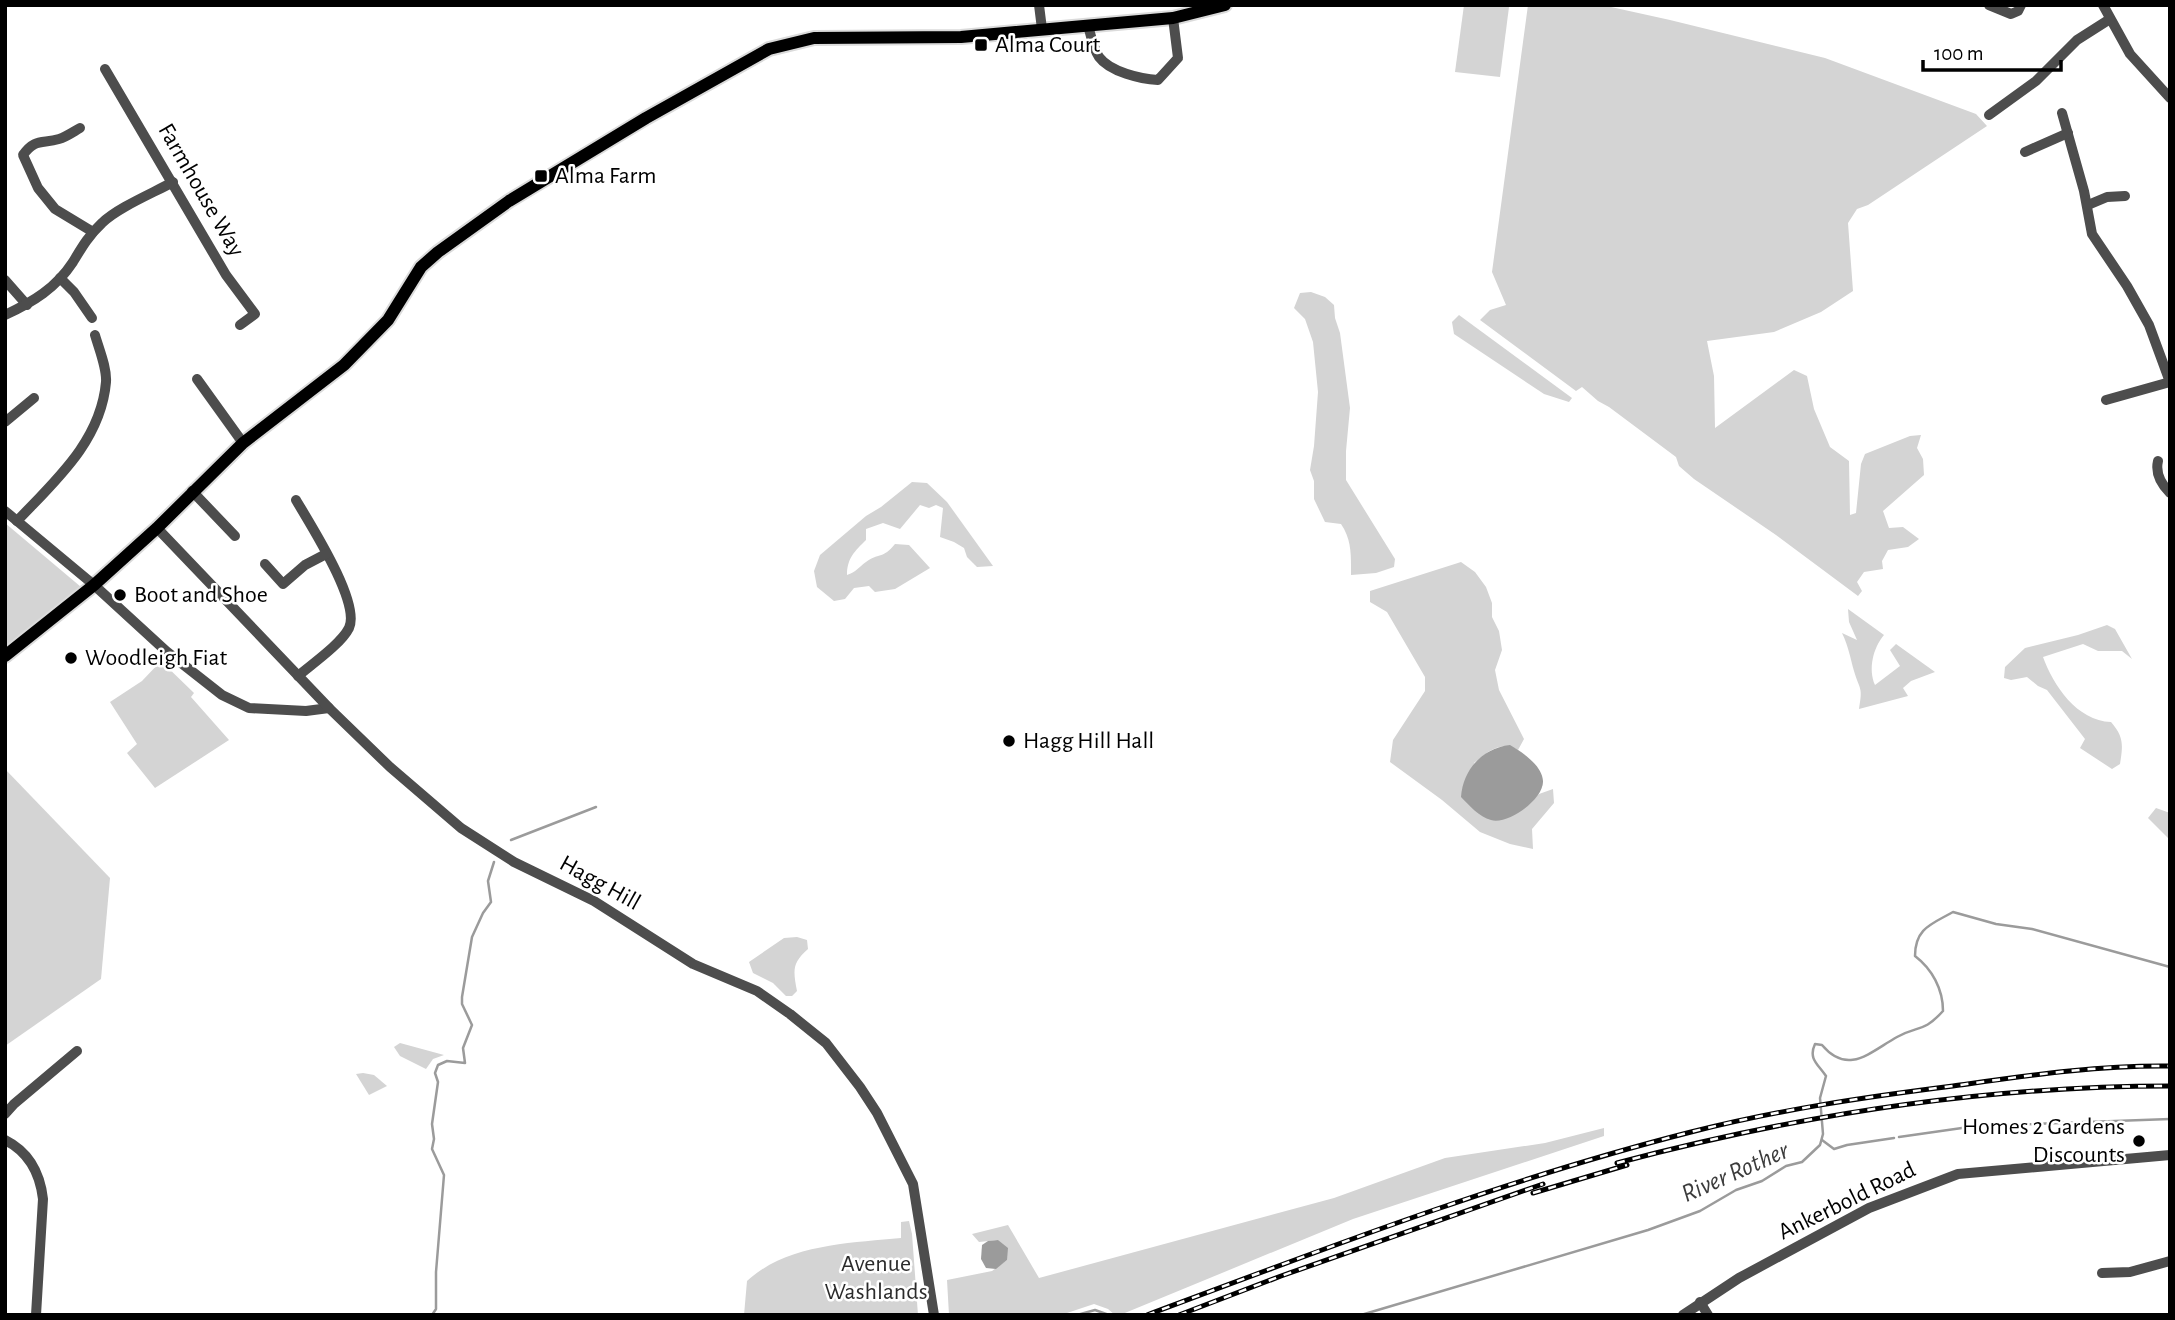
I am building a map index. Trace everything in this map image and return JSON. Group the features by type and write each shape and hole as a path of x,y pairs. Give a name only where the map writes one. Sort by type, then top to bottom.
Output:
{"main road":[{"path":"5,656 94,585 157,528 243,443 344,365 380,328 421,267 438,252 509,201 646,118 769,49 814,38 961,37 1172,18 1225,5"}],"street":[{"path":"1039,5 1042,29"},
{"path":"1989,5 2011,13 2018,11 2021,5"},
{"path":"2103,5 2130,54 2170,98"},
{"path":"1088,25 1101,60 1112,68 1146,80 1158,80 1178,58 1172,18"},
{"path":"1989,115 2036,81 2077,40 2110,19"},
{"name":"Farmhouse Way","path":"105,69 226,275 256,314 240,325"},
{"path":"2062,113 2088,205 2092,234 2149,325 2170,382 2106,400"},
{"path":"80,128 57,139 30,145 23,155 38,188 55,209 93,232"},
{"path":"2025,152 2068,132"},
{"path":"5,315 27,305 51,289 73,262 85,239 104,220 173,182"},
{"path":"2088,205 2107,197 2125,196"},
{"path":"60,278 74,292 92,318"},
{"path":"5,280 27,305"},
{"path":"17,521 67,467 95,428 107,380 95,335"},
{"path":"197,380 243,443"},
{"path":"5,422 34,398"},
{"path":"2158,461 2156,470 2160,481 2170,493"},
{"path":"192,491 235,536"},
{"path":"296,500 349,599 351,621 348,631 341,639 298,676"},
{"path":"5,511 94,585 166,652 222,695 250,708 306,711 329,708"},
{"name":"Hagg Hill","path":"157,528 329,708 390,767 461,828 514,862 594,901 693,964 757,991 825,1043 877,1113 913,1185 934,1315"},
{"path":"265,564 284,584 305,565 326,554"},
{"path":"5,1114 14,1104 67,1065 77,1051"},
{"path":"5,1140 30,1161 41,1185 43,1199 36,1315"},
{"name":"Ankerbold Road","path":"1683,1315 1739,1278 1870,1209 1958,1174 2170,1155"},
{"path":"2102,1273 2130,1272 2170,1261"},
{"path":"1700,1303 1708,1315"}],"green space":[{"path":"1464,5 1509,7 1500,77 1455,72"},
{"path":"1528,5 1602,5 1825,58 1976,114 1987,126 1868,205 1857,209 1848,223 1853,291 1821,312 1774,332 1707,341 1714,376 1715,428 1794,370 1807,376 1814,409 1830,447 1849,461 1850,515 1856,513 1861,464 1865,454 1910,436 1921,435 1917,448 1923,459 1924,475 1883,511 1889,528 1903,527 1919,539 1908,547 1888,550 1882,561 1883,569 1864,572 1857,582 1862,591 1858,596 1694,479 1679,466 1676,457 1582,387 1576,391 1480,320 1490,310 1506,305 1492,272"},
{"path":"1311,292 1325,297 1334,305 1340,333 1350,408 1346,480 1395,559 1394,567 1376,573 1351,575 1350,548 1345,530 1341,524 1325,522 1314,499 1314,481 1310,470 1318,392 1313,342 1305,319 1294,308 1300,293"},
{"path":"1459,315 1572,398 1569,402 1544,394 1454,334 1452,322"},
{"path":"912,482 927,483 947,502 993,566 977,567 967,557 964,548 940,537 943,508 920,505 900,529 883,523 866,529 866,540 850,559 847,575 870,559 887,552 895,544 909,545 930,568 895,589 875,592 869,586 854,588 845,599 834,601 817,587 814,571 820,555"},
{"path":"5,523 81,587 5,649"},
{"path":"1461,562 1475,572 1486,587 1492,603 1492,617 1499,631 1502,650 1495,670 1499,690 1524,739 1518,750 1500,747 1489,751 1474,763 1521,810 1539,794 1553,789 1554,803 1532,829 1533,849 1510,844 1480,832 1390,762 1393,740 1425,691 1425,677 1387,612 1370,602 1370,591"},
{"path":"1848,609 1884,635 1873,659 1875,685 1900,666 1890,650 1896,644 1935,672 1911,681 1903,688 1908,696 1859,709 1860,689 1842,633 1857,640 1849,622"},
{"path":"2107,625 2115,629 2132,659 2122,651 2098,651 2083,644 2043,657 2053,679 2068,700 2087,715 2111,722 2118,732 2122,746 2120,764 2112,769 2080,748 2085,739 2047,690 2027,677 2011,680 2004,678 2005,667 2025,648"},
{"path":"161,661 194,693 191,697 229,740 155,788 127,753 137,744 110,702 142,681"},
{"path":"5,769 110,878 101,979 5,1046"},
{"path":"2156,808 2170,813 2170,840 2148,818"},
{"path":"797,937 807,940 808,949 795,967 797,991 792,996 786,996 773,983 753,973 749,962 784,938"},
{"path":"400,1043 444,1055 433,1059 426,1069 400,1056 394,1047"},
{"path":"356,1074 374,1075 387,1086 369,1095"},
{"path":"1604,1128 1604,1136 1353,1219 1120,1315 1094,1304 1061,1315 949,1315 947,1280 992,1271 1007,1260 998,1240 979,1242 972,1234 1008,1225 1039,1278 1334,1198 1445,1158 1545,1143"},
{"name":"Avenue Washlands","path":"909,1221 918,1315 744,1315 747,1281 763,1269 800,1252 901,1238 901,1222"}],"shaded area":[{"path":"1510,745 1535,764 1542,775 1542,788 1531,803 1515,815 1491,820 1478,814 1461,797 1463,787 1470,769 1483,755"},
{"path":"998,1240 1008,1248 1007,1260 996,1269 986,1268 981,1259 982,1245"}],"waterway":[{"path":"511,840 596,807"},
{"path":"432,1315 436,1309 436,1272 444,1175 432,1149 432,1124 438,1082 435,1073 438,1065 447,1061 465,1063 463,1048 472,1025 462,1004 462,997 472,937 491,902 488,881 494,862"},
{"name":"River Rother","path":"1361,1315 1648,1230 1700,1211 1736,1190 1762,1181 1786,1166 1802,1162 1820,1145 1823,1134 1820,1098 1826,1076 1813,1058 1815,1044 1822,1045 1841,1059 1850,1060 1868,1054 1936,1018 1943,1011 1939,987 1927,967 1915,956 1916,947 1926,928 1953,912 1996,924 2032,929 2170,967"},
{"path":"1899,1137 1976,1126 2170,1119"},
{"path":"1822,1140 1834,1149 1894,1138"},
{"name":"River Rother","path":"1077,1315 1095,1310 1109,1315"}],"railway":[{"path":"1147,1315 1485,1193 1553,1171 1723,1124 1887,1095 2061,1072 2170,1066"},
{"path":"1617,1163 1753,1131 1891,1106 2030,1091 2170,1086"},
{"path":"1533,1193 1627,1165"},
{"path":"1179,1315 1281,1276 1543,1184"}],"place":[{"name":"Alma Court","path":"981,45"},
{"name":"Alma Farm","path":"541,176"},
{"name":"Boot and Shoe","path":"120,595"},
{"name":"Woodleigh Fiat","path":"71,658"},
{"name":"Hagg Hill Hall","path":"1009,741"},
{"name":"Homes 2 Gardens Discounts","path":"2139,1141"}]}
